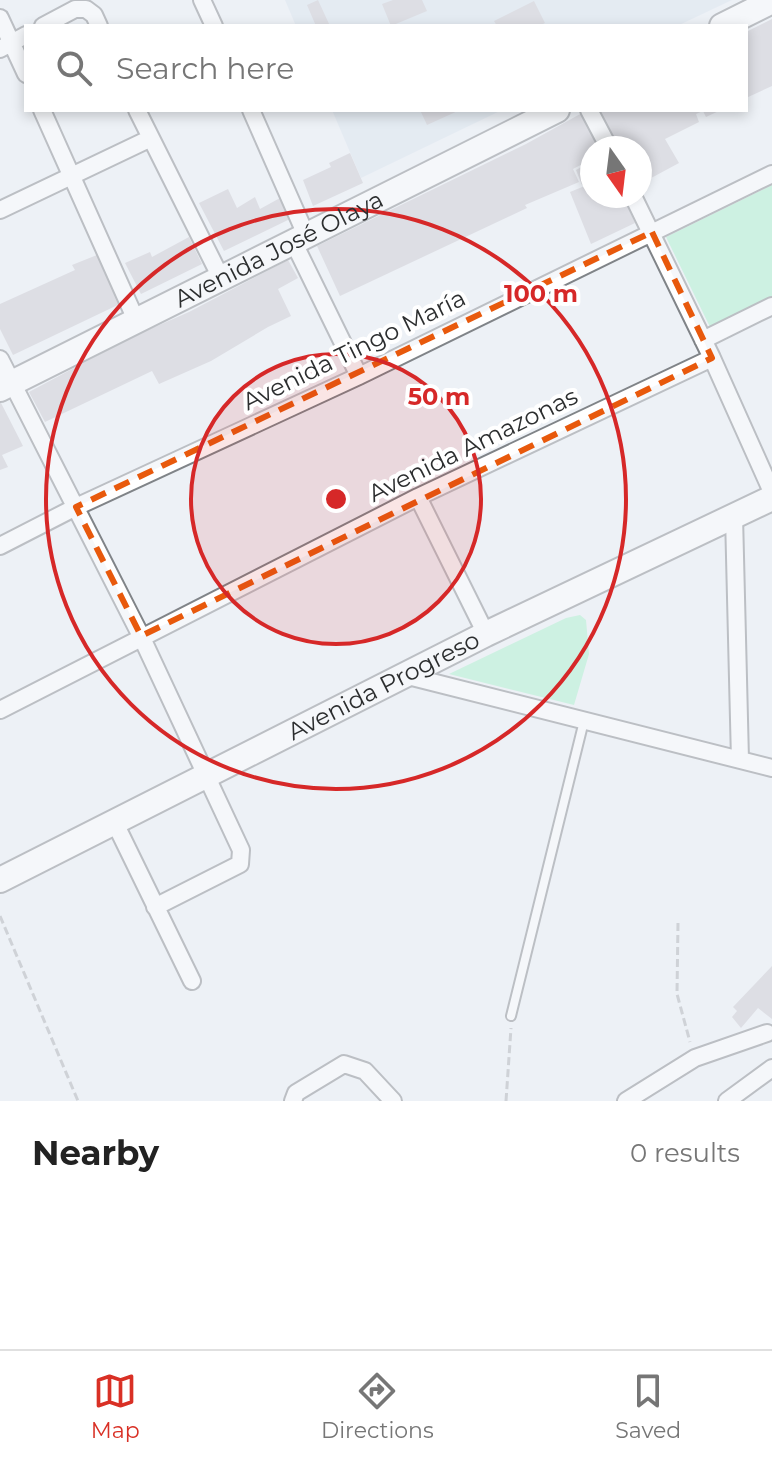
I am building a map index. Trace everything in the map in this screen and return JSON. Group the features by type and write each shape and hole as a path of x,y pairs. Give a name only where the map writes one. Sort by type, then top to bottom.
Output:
{"street":[{"path":"202,0 213,24"},
{"path":"726,24 772,1"},
{"path":"47,24 84,4 98,24"},
{"path":"0,18 24,69"},
{"path":"43,112 136,320"},
{"path":"138,112 221,278"},
{"path":"252,112 299,238 359,376"},
{"name":"Avenida José Olaya","path":"6,386 553,112"},
{"path":"590,112 603,136"},
{"path":"0,210 149,139"},
{"name":"Avenida Tingo María","path":"0,546 76,507 359,376 772,174"},
{"path":"639,208 712,358 772,495"},
{"path":"703,340 772,306"},
{"name":"Avenida Amazonas","path":"0,710 418,497 712,358"},
{"path":"0,359 6,386 76,507 141,636 243,857 240,864 155,907"},
{"name":"Avenida Progreso","path":"0,880 486,634 772,495"},
{"path":"418,497 486,634"},
{"path":"734,516 740,760"},
{"path":"404,675 772,768"},
{"path":"114,821 192,981"},
{"path":"626,1101 695,1058 767,1033"},
{"path":"293,1101 296,1093 344,1064 365,1071 393,1101"},
{"path":"727,1101 772,1068"}],"lane":[{"path":"511,1016 584,721"}],"path":[{"path":"0,916 78,1101"},
{"path":"678,923 677,994 695,1058"},
{"path":"506,1101 511,1016"}],"highlighted area":[{"path":"652,232 712,358 141,636 76,507"}],"shaded area":[{"path":"285,0 732,0 681,24 295,24"},
{"path":"333,112 498,112 361,178"}],"green space":[{"path":"772,185 772,300 712,331 666,237"},
{"path":"580,615 586,620 589,654 574,705 449,674 566,618"}],"building":[{"path":"318,0 329,24 315,24 307,5"},
{"path":"393,0 422,0 427,11 390,24 382,4"},
{"path":"534,1 545,23 496,24 494,21"},
{"path":"772,19 772,86 748,97 748,31"},
{"path":"421,112 456,112 427,125"},
{"path":"599,112 701,112 696,114 699,122 665,139 679,163 652,178 652,136 610,136"},
{"path":"582,113 593,136 580,136 580,165 573,169 579,182 525,205 527,208 340,296 317,246 526,144"},
{"path":"350,153 363,183 313,206 303,180 331,167 329,163"},
{"path":"580,188 580,208 628,208 635,223 591,244 570,192"},
{"path":"228,189 237,208 255,197 260,209 280,198 290,219 224,251 199,203"},
{"path":"189,237 202,264 141,294 125,263 150,252 152,257"},
{"path":"102,253 124,302 13,355 0,329 0,304 75,270 72,265"},
{"path":"288,260 298,278 278,289 291,316 211,361 159,384 152,371 45,422 29,392"},
{"path":"0,401 23,446 2,455 8,467 0,470"},
{"path":"772,966 772,1019 758,1008 741,1028 732,1017 737,1011 733,1007"}]}
